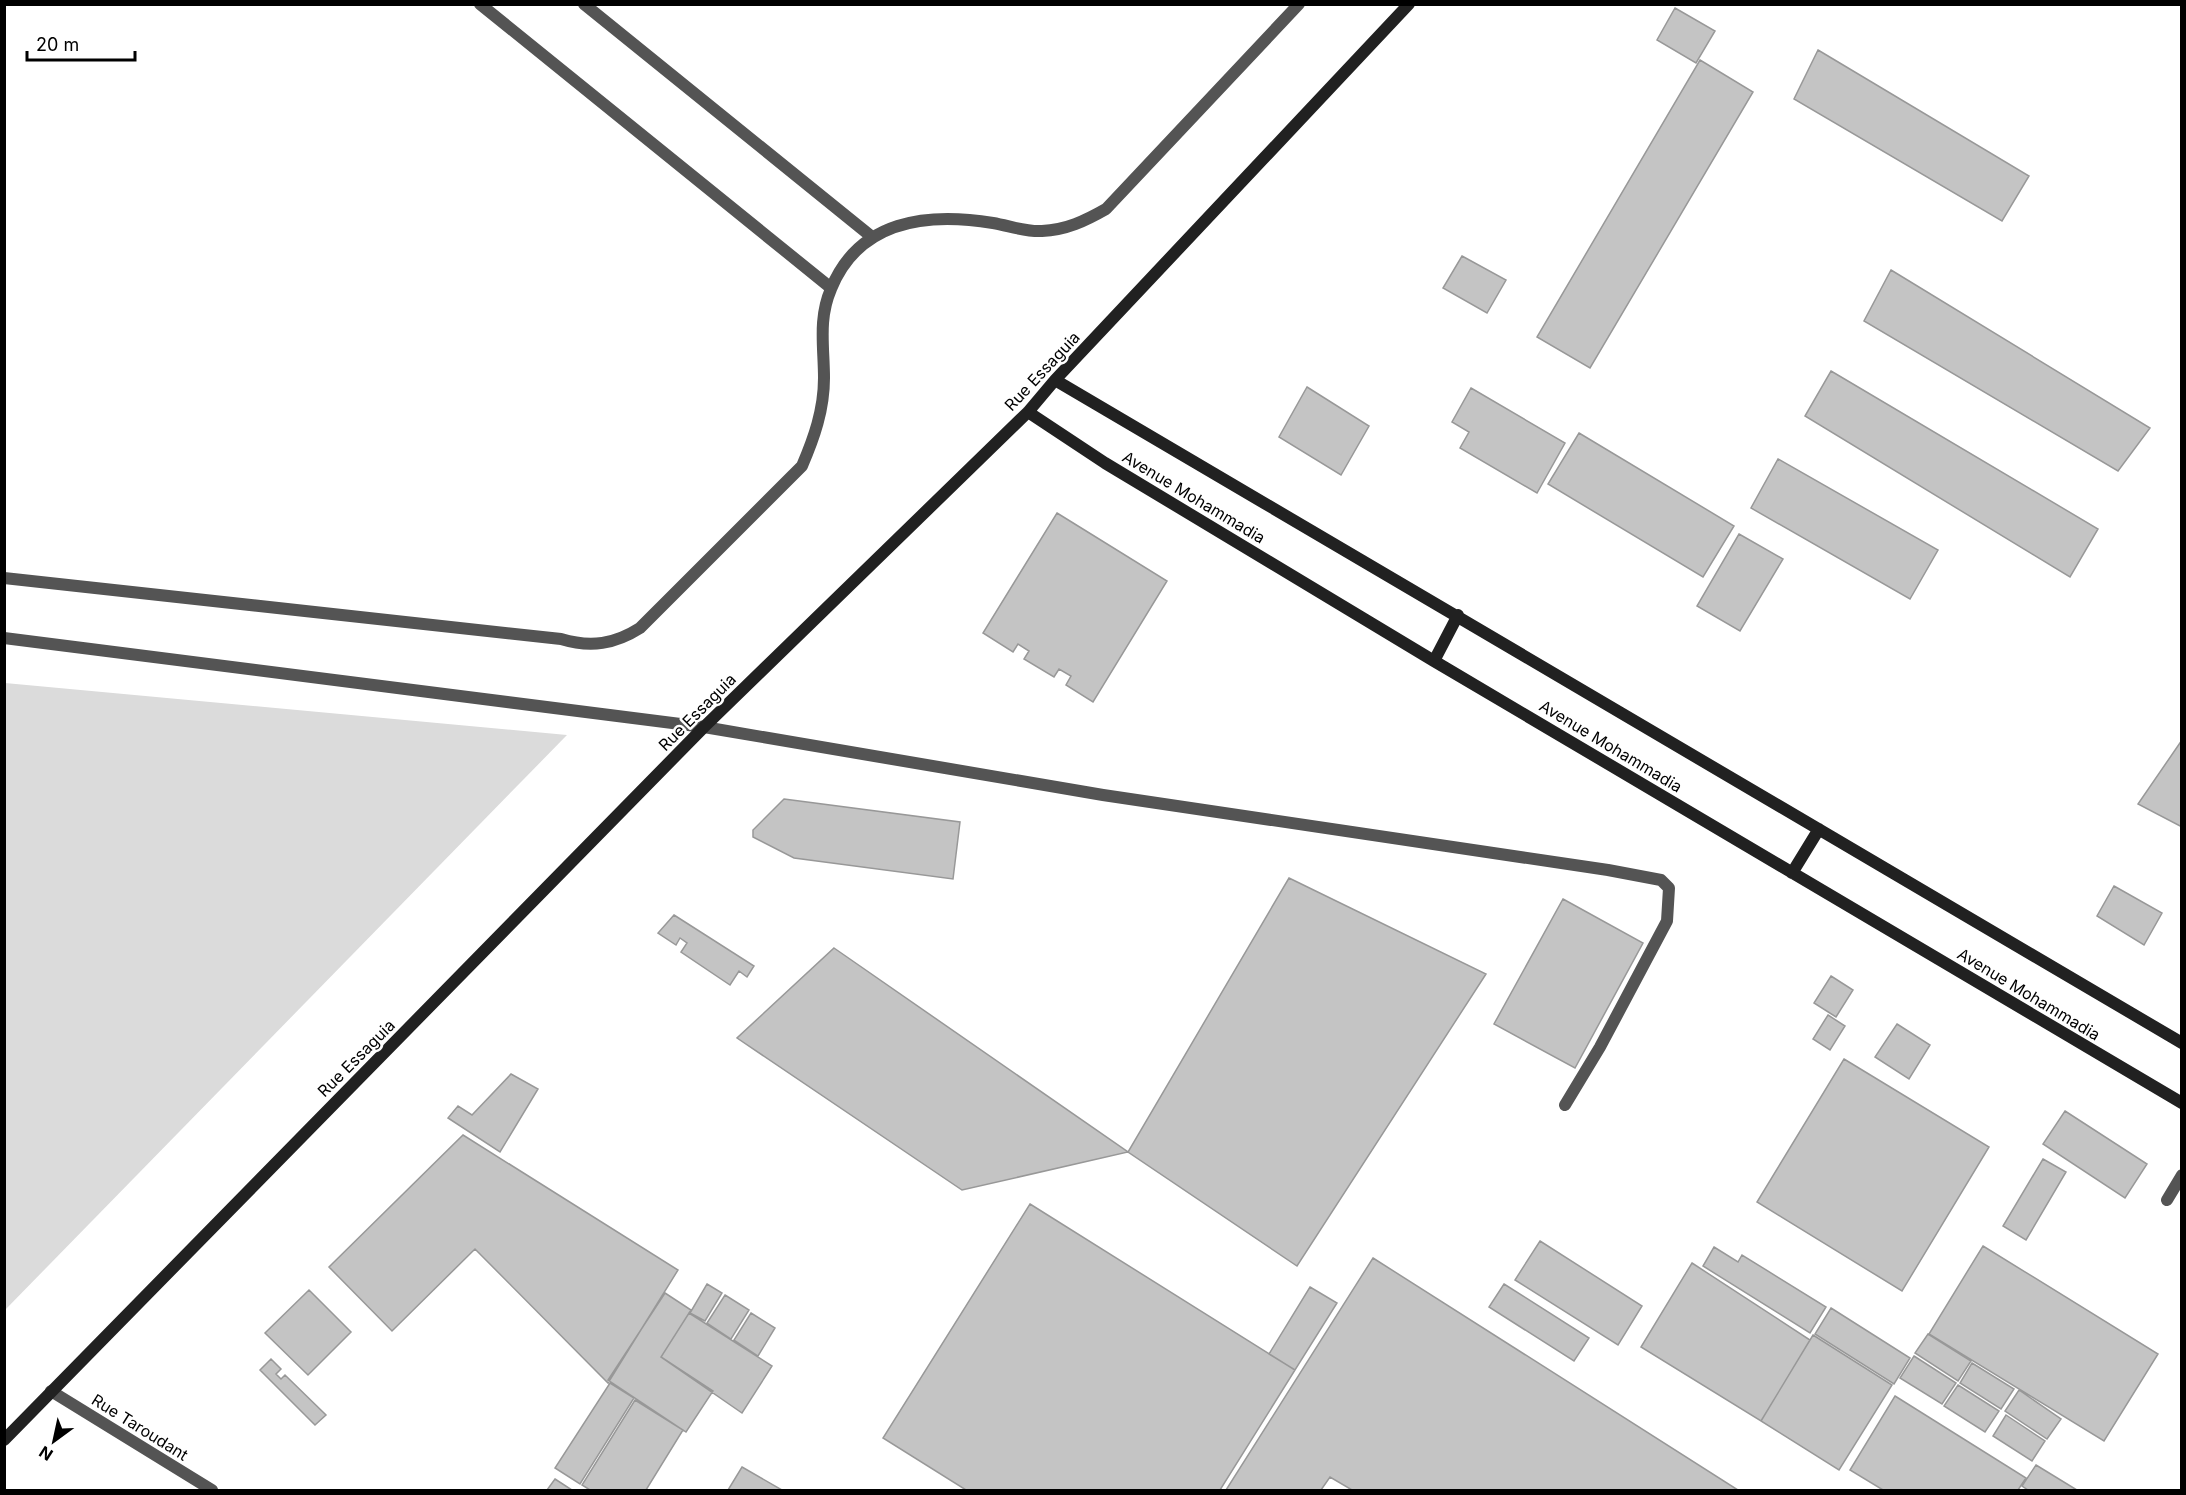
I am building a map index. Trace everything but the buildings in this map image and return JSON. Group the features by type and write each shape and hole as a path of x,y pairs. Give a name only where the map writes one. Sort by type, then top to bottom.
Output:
{"street":[{"path":"480,4 831,288"},
{"path":"584,4 872,237"},
{"path":"4,578 561,639 578,644 611,642 640,628 802,466 814,439 821,411 824,380 821,328 831,288 840,270 872,237 894,225 930,220 967,220 1040,231 1075,225 1091,218 1106,209 1299,4"},
{"name":"Rue Essaguia","path":"4,1440 705,727 1028,412 1055,380 1409,4"},
{"name":"Avenue Mohammadia","path":"1055,380 1458,615 2181,1043"},
{"name":"Avenue Mohammadia","path":"1028,412 1105,463 1434,661 2181,1103"},
{"path":"1434,661 1458,615"},
{"path":"4,638 705,727 1103,795 1596,868 1660,880 1669,888 1667,921 1600,1047 1565,1105"},
{"path":"1792,873 1819,829"},
{"path":"2167,1200 2181,1175"},
{"name":"Rue Taroudant","path":"51,1391 212,1491"}],"shaded area":[{"path":"4,683 567,735 5,1310"}]}
